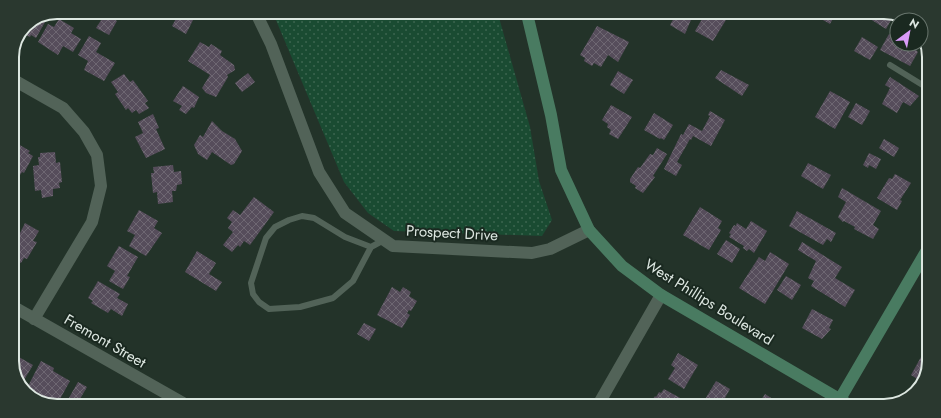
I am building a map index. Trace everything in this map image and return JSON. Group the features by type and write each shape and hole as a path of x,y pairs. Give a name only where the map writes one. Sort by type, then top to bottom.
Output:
{"street":[{"name":"Prospect Drive","path":"259,19 271,44 319,172 345,213 393,246 532,253 550,249 589,230"},
{"name":"West Phillips Boulevard","path":"527,19 551,115 561,170 589,230 622,266 661,295 831,399"},
{"path":"19,83 63,108 84,132 97,155 102,186 92,222 34,319"},
{"path":"840,399 922,259"},
{"path":"601,399 661,295"},
{"name":"Fremont Street","path":"19,310 176,399"}],"lane":[{"path":"890,65 922,85"},
{"path":"371,247 345,237 314,218 302,216 289,220 275,227 266,238 251,282 253,294 259,302 269,309 300,307 333,298 353,281 371,247 384,240"}],"green space":[{"path":"276,19 499,19 530,127 539,181 552,220 542,236 394,231 368,213 344,182"}],"building":[{"path":"59,19 74,28 71,33 81,39 73,52 63,46 58,55 38,42 48,24 54,27"},
{"path":"102,19 114,19 117,21 109,35 96,28"},
{"path":"176,19 193,20 186,34 172,26"},
{"path":"673,19 691,19 685,34 670,25"},
{"path":"702,19 727,19 713,41 695,31"},
{"path":"821,19 833,19 830,24"},
{"path":"870,19 889,20 889,24 886,29"},
{"path":"46,21 36,38 31,35 30,37 26,35 30,30 36,25"},
{"path":"597,26 629,42 618,62 608,55 601,67 594,63 592,66 584,61 585,58 580,55"},
{"path":"889,34 889,52 918,52 910,66 880,50"},
{"path":"89,36 101,43 96,52 115,63 104,81 84,70 88,61 78,55"},
{"path":"862,37 878,47 870,60 854,51"},
{"path":"200,42 209,47 211,44 222,51 220,55 234,65 235,70 227,75 228,77 216,97 206,93 202,88 210,75 188,61"},
{"path":"721,70 749,85 742,96 715,78"},
{"path":"618,71 633,80 624,94 610,85"},
{"path":"248,73 255,82 242,92 235,83"},
{"path":"124,74 130,82 133,80 148,101 145,103 149,108 139,114 136,110 132,113 128,108 126,110 115,94 118,92 111,82"},
{"path":"890,77 919,96 910,106 903,102 897,113 882,104 890,88 885,85"},
{"path":"183,86 199,97 194,108 192,107 186,114 179,110 182,106 173,101"},
{"path":"830,91 850,102 835,129 815,117"},
{"path":"856,103 870,111 862,125 848,117"},
{"path":"611,105 632,117 618,139 609,134 611,130 607,127 608,124 602,120"},
{"path":"710,111 725,120 711,146 693,136 677,162 682,165 676,176 664,169 681,134 683,135 689,124 702,131 710,116 708,115"},
{"path":"654,113 673,125 664,140 644,130"},
{"path":"153,114 159,128 156,129 165,149 146,158 135,137 143,133 138,122"},
{"path":"212,121 222,131 235,139 242,151 234,164 231,165 212,152 207,160 198,154 194,145 200,135 203,137"},
{"path":"884,139 899,148 894,157 879,148"},
{"path":"19,145 30,151 28,153 33,156 24,173 22,172 19,176"},
{"path":"657,148 667,154 653,176 655,177 643,193 635,188 636,186 630,182 630,179 638,167 640,168 650,154 653,155"},
{"path":"55,152 56,163 60,162 62,182 59,183 60,188 53,189 53,196 42,198 41,190 35,191 33,166 39,165 38,157 40,157 40,153"},
{"path":"869,153 881,159 876,169 869,165 868,168 863,165"},
{"path":"808,163 831,175 823,189 801,176"},
{"path":"173,165 174,172 181,171 182,184 177,185 176,191 172,191 173,202 158,204 157,192 153,193 151,173 154,173 153,167"},
{"path":"895,174 911,183 900,200 902,201 897,210 877,198 889,178 892,179"},
{"path":"842,188 881,211 873,225 879,229 873,239 854,229 855,227 844,221 843,222 838,217 846,202 838,197"},
{"path":"254,197 274,212 250,245 244,241 240,247 238,245 232,252 223,245 233,232 228,228 232,222 227,218 233,210 240,215"},
{"path":"700,207 722,221 718,228 721,230 709,250 683,235"},
{"path":"139,210 158,221 154,228 162,233 146,256 129,246 135,235 127,231"},
{"path":"797,211 836,233 831,242 827,239 823,245 789,226"},
{"path":"751,221 767,231 754,253 749,249 747,251 743,248 744,246 729,237 731,234 729,233 734,225 736,226 737,223 746,229"},
{"path":"25,223 39,231 33,241 37,242 27,259 24,258 21,263 19,262 20,233"},
{"path":"726,240 740,249 732,263 717,254"},
{"path":"802,242 842,267 835,278 855,290 845,307 811,286 814,281 808,278 816,261 798,250"},
{"path":"119,246 138,257 127,276 130,277 123,289 109,281 115,271 107,266"},
{"path":"197,251 216,263 209,274 222,282 216,291 185,272"},
{"path":"770,252 789,264 765,304 739,288 759,257 765,261"},
{"path":"786,276 801,285 792,300 777,290"},
{"path":"98,281 120,294 117,298 128,304 122,316 111,309 108,313 91,303 93,301 88,298"},
{"path":"392,287 400,292 403,287 411,292 409,296 417,301 411,311 409,310 407,313 410,315 402,328 377,315"},
{"path":"812,309 833,320 829,328 831,329 822,339 802,328"},
{"path":"364,323 376,329 369,341 357,334"},
{"path":"678,353 698,365 684,389 668,379 675,368 671,365"},
{"path":"19,357 33,365 24,380 21,373"},
{"path":"921,357 922,357 917,379 911,375"},
{"path":"41,361 54,368 53,371 70,381 60,399 42,396 28,386"},
{"path":"716,381 730,389 724,399 705,399"},
{"path":"78,382 87,387 80,399 68,399"},
{"path":"664,389 682,399 653,399 659,392 661,393"},
{"path":"765,394 773,399 762,399"}]}
